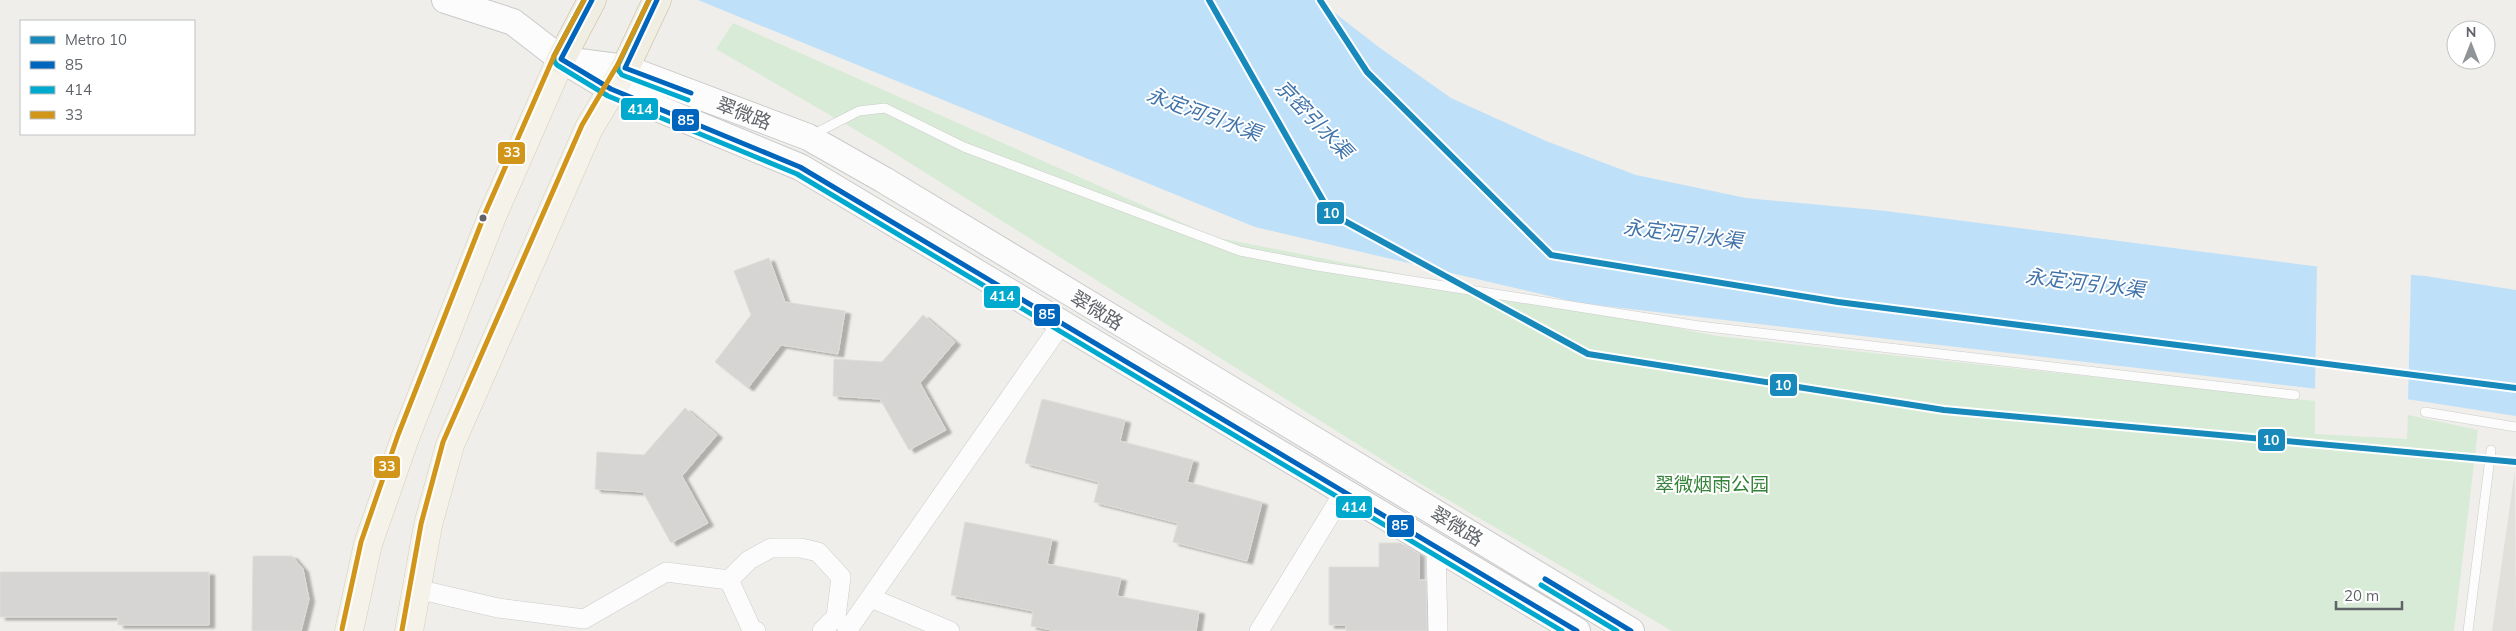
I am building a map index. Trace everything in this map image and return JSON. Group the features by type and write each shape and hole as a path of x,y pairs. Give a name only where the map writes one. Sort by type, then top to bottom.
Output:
{"highway":[{"path":"561,59 592,0"},
{"path":"618,79 655,5"}],"main road":[{"path":"349,631 368,544 405,438 493,214 561,59 513,22 445,0"},
{"name":"翠微路","path":"561,59 618,79 808,137 884,180 1631,631"},
{"path":"409,631 428,525 450,445 589,128 618,79"},
{"name":"翠微路","path":"618,79 800,167 1577,631"}],"street":[{"path":"847,631 1062,323"},
{"path":"1259,631 1344,492"},
{"path":"1436,547 1438,631"},
{"path":"729,580 749,560 770,548 801,548 818,552 841,577 836,617 822,631"},
{"path":"417,589 498,608 584,619 666,572 729,580"},
{"path":"729,580 752,630 756,631"},
{"path":"871,598 950,631"}],"lane":[{"path":"808,137 859,111 885,108 964,147 1240,251 1317,266 1699,326 2295,395"},
{"path":"2425,412 2516,427"},
{"path":"2468,631 2491,450"}],"shaded area":[{"path":"2515,471 2516,631 2492,631"}],"green space":[{"name":"翠微烟雨公园","path":"733,23 1214,237 1717,336 2315,401 2315,434 2407,439 2408,415 2478,430 2454,631 1672,631 1421,484 878,143 716,49"}],"water":[{"path":"698,0 1318,0 1380,48 1451,98 1546,141 1636,175 1746,198 1886,211 2313,266 2425,276 2516,290 2516,416 2413,400 1579,303 1255,227"}],"pier":[{"path":"2317,263 2411,272 2408,402 2315,391"}],"building":[{"path":"769,258 785,302 845,311 838,354 781,345 748,388 715,362 751,315 734,271"},
{"path":"923,315 955,342 920,383 946,430 909,450 880,399 833,396 834,359 882,362"},
{"path":"1042,399 1125,420 1120,441 1193,460 1187,482 1262,502 1247,561 1173,542 1178,523 1094,502 1099,482 1025,463"},
{"path":"685,408 717,435 682,476 708,523 671,543 643,492 595,489 597,452 644,455"},
{"path":"965,522 1052,539 1047,564 1121,578 1117,596 1199,611 1196,631 1057,631 1031,626 1033,611 951,595"},
{"path":"1379,543 1400,543 1419,554 1419,580 1426,580 1427,631 1346,631 1346,625 1329,625 1329,567 1379,567"},
{"path":"253,556 292,556 303,569 309,599 301,631 252,631"},
{"path":"0,572 209,572 209,625 118,625 118,617 0,617"}],"metro line":[{"name":"10","path":"1209,0 1330,213 1588,354 1944,410 2516,462"},
{"name":"10","path":"1320,0 1367,72 1551,255 1838,302 2516,388"}],"transit line":[{"name":"414","path":"584,0 554,56 554,61 557,65 608,96 797,174 1562,631"},
{"name":"33","path":"342,629 361,542 398,435 486,211 554,56 584,0"},
{"name":"85","path":"592,0 561,59 611,89 800,167 1577,631"},
{"name":"414","path":"649,0 618,65 618,70 622,75 688,100"},
{"name":"33","path":"402,630 421,524 443,442 582,125 618,64 649,0"},
{"name":"85","path":"657,0 625,68 691,93"},
{"name":"85","path":"1545,579 1631,631"},
{"name":"414","path":"1541,585 1617,631"}],"water label":[{"name":"永定河引水渠","path":"1204,114"},
{"name":"京密引水渠","path":"1314,119"},
{"name":"永定河引水渠","path":"1683,234"},
{"name":"永定河引水渠","path":"2085,283"}]}
